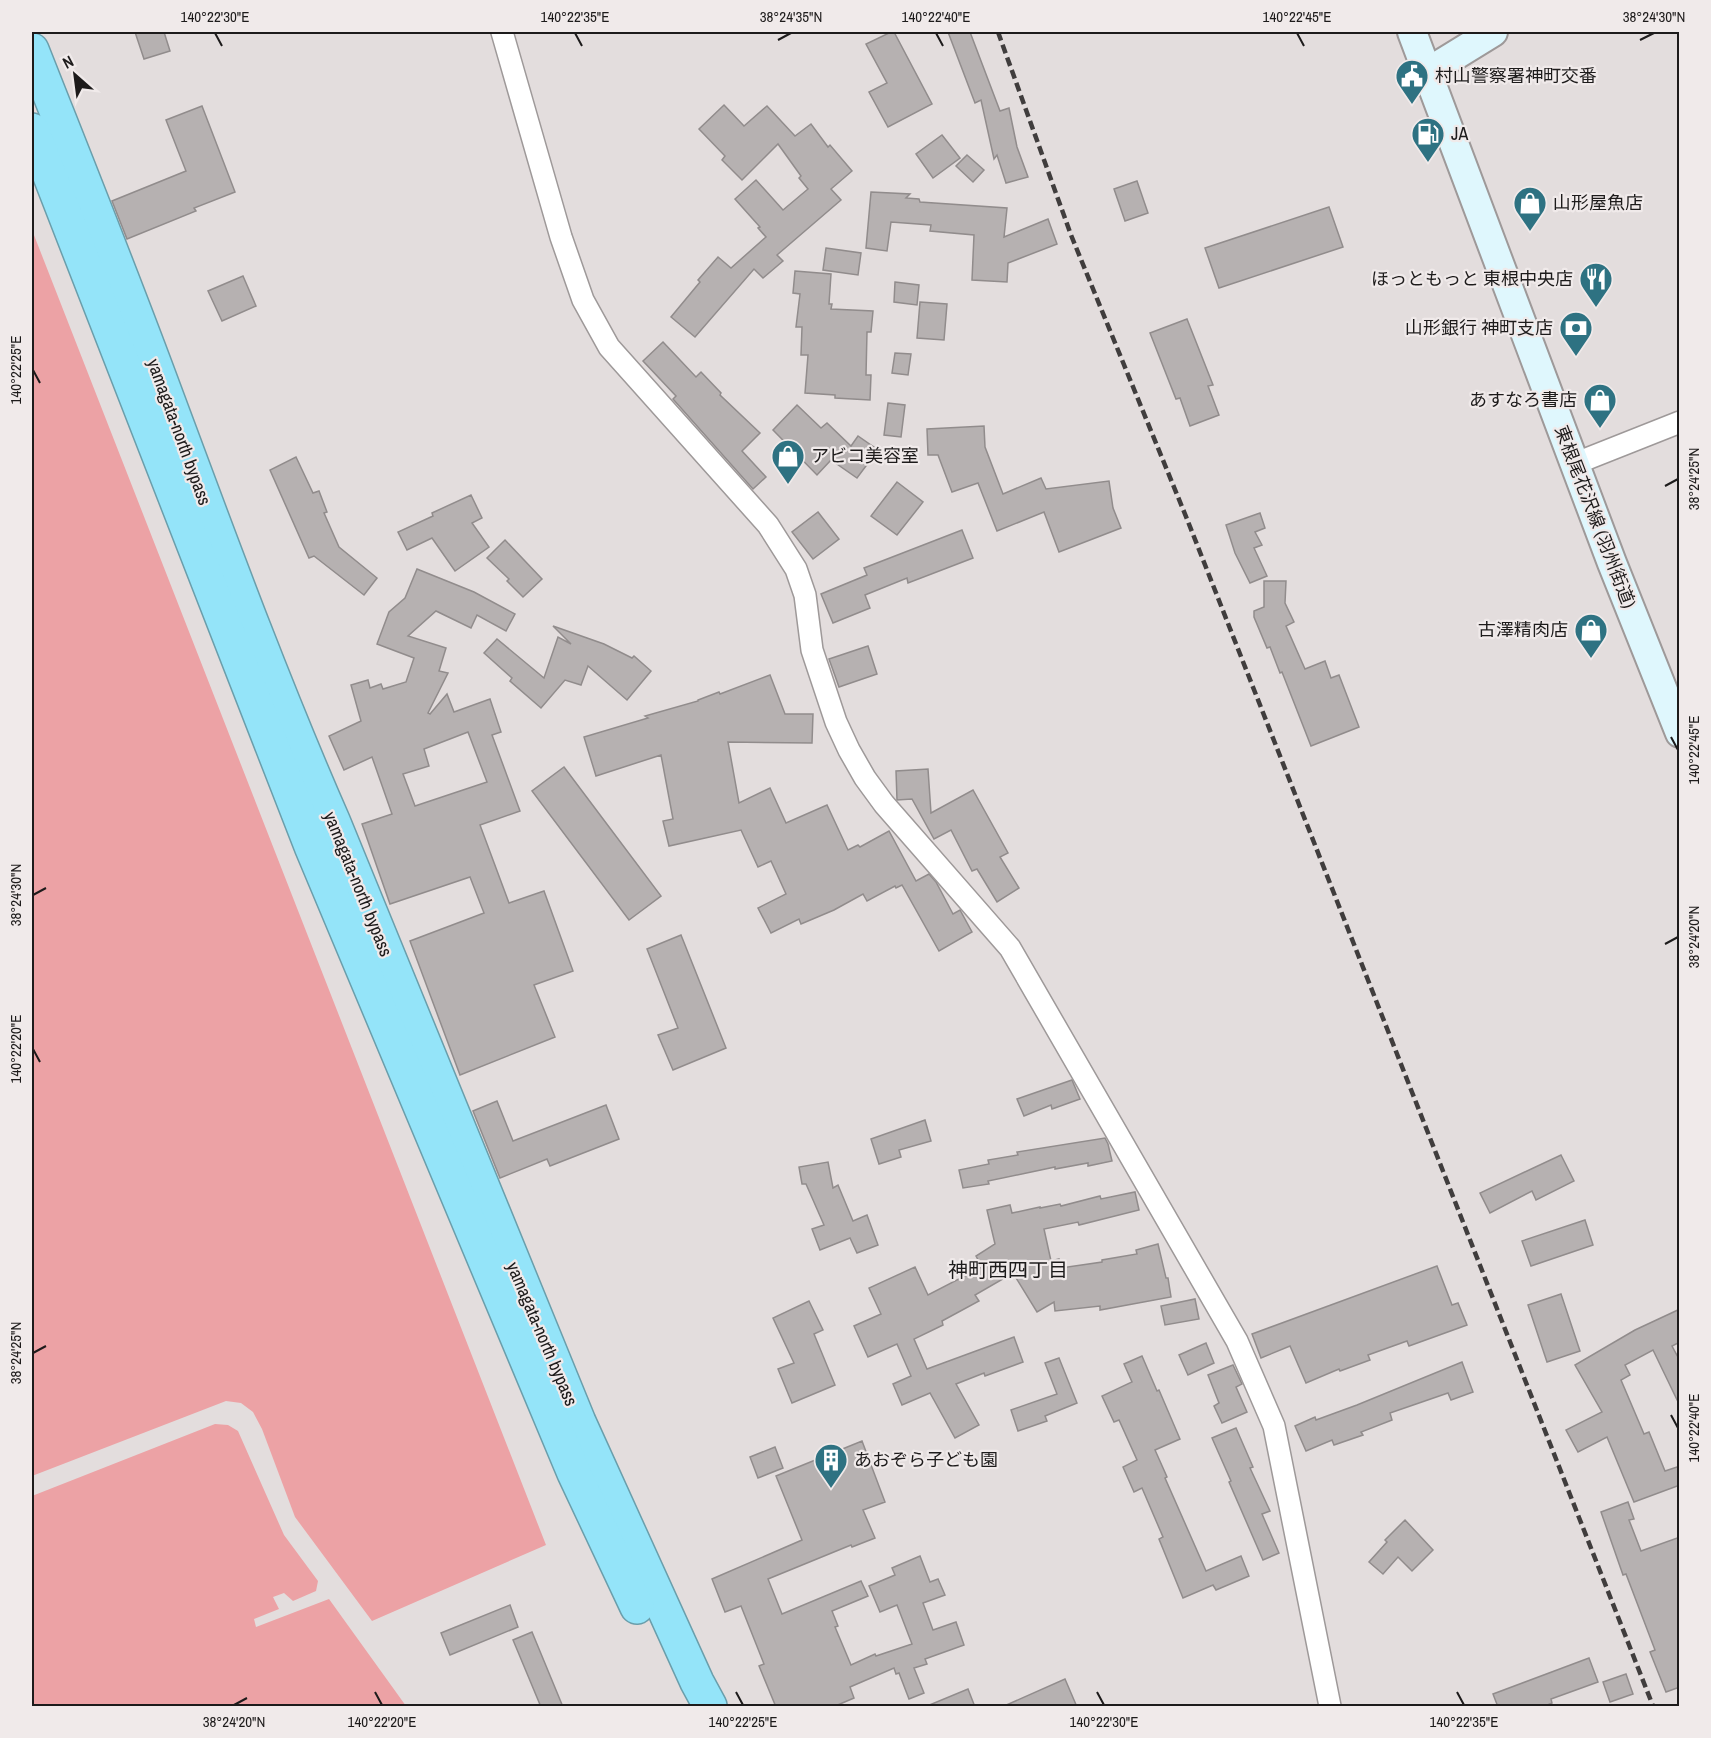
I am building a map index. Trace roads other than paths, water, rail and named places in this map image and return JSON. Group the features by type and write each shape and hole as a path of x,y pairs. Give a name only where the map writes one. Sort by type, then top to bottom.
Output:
{"highway":[{"name":"yamagata-north bypass","path":"32,50 165,390 237,587 294,731 334,823 574,1412 710,1707"},
{"name":"yamagata-north bypass","path":"32,130 311,846 574,1473 684,1707"}],"main road":[{"name":"東根尾花沢線 (羽州街道)","path":"1412,32 1574,464 1677,717"},
{"path":"1428,72 1493,32"}],"street":[{"path":"502,32 561,237 587,307 609,347 768,525 796,569 806,595 812,650 836,722 849,750 865,778 884,804 1010,948 1237,1341 1274,1426 1330,1707"},
{"path":"1574,464 1680,422"}],"railway":[{"path":"998,32 1071,235 1187,519 1653,1706"}],"place":[{"name":"村山警察署神町交番","path":"1412,105"},
{"name":"JA","path":"1428,163"},
{"name":"山形屋魚店","path":"1530,232"},
{"name":"ほっともっと 東根中央店","path":"1596,308"},
{"name":"山形銀行 神町支店","path":"1576,357"},
{"name":"あすなろ書店","path":"1600,429"},
{"name":"アビコ美容室","path":"788,485"},
{"name":"古澤精肉店","path":"1591,659"},
{"name":"あおぞら子ども園","path":"831,1489"}],"district":[{"name":"神町西四丁目","path":"1008,1270"}]}
